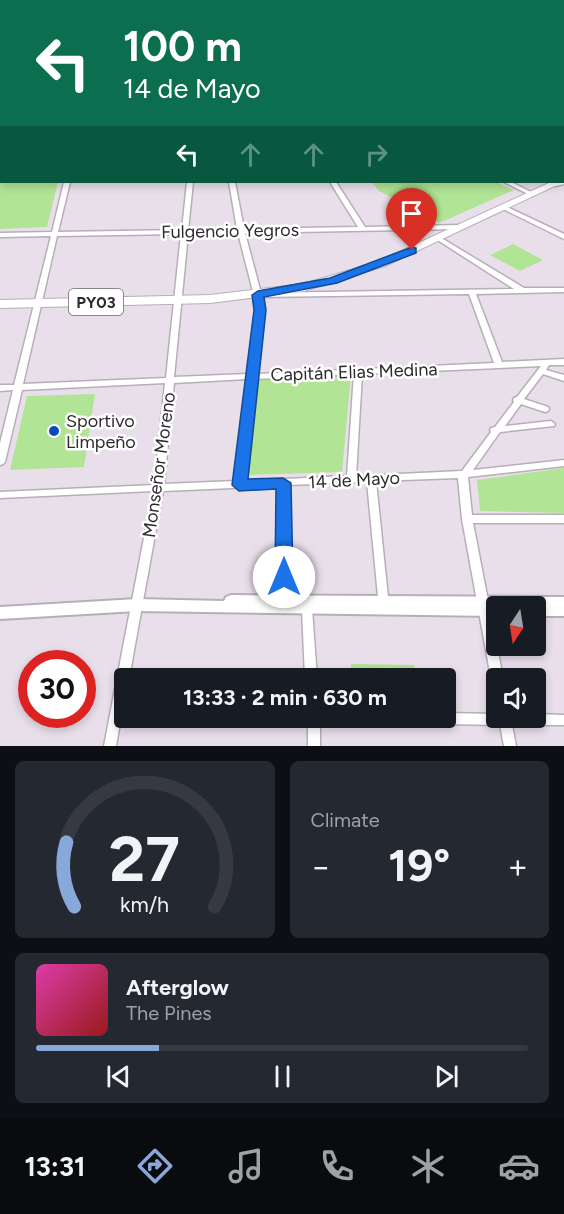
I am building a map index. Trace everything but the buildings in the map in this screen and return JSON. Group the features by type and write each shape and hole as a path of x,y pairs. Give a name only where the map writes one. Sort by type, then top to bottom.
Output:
{"highway":[{"name":"PY03","path":"0,304 178,300 258,295 321,284 374,267 555,183"}],"street":[{"path":"0,462 67,183"},
{"name":"Monseñor Moreno","path":"128,668 158,489 190,183"},
{"path":"232,183 260,310 239,485"},
{"path":"334,183 363,229"},
{"path":"509,183 532,194"},
{"path":"503,207 564,237"},
{"name":"Fulgencio Yegros","path":"0,235 460,227"},
{"path":"438,238 522,291"},
{"path":"321,284 328,295"},
{"path":"258,295 564,290"},
{"path":"472,292 499,366"},
{"name":"Capitán Elias Medina","path":"0,388 358,371 499,366 543,367 564,362"},
{"path":"486,604 467,519 464,474 494,430 543,367 564,378"},
{"path":"351,480 358,371"},
{"path":"517,400 545,409"},
{"path":"494,430 550,424"},
{"name":"14 de Mayo","path":"0,495 464,474 564,463"},
{"path":"371,479 384,605"},
{"path":"283,483 284,605"},
{"path":"467,519 564,519"},
{"path":"546,604 564,603"},
{"path":"0,614 138,605 384,605 486,608"},
{"path":"284,605 307,609 384,605"},
{"path":"307,609 310,668"},
{"path":"546,610 564,610"},
{"path":"456,718 486,718"},
{"path":"546,719 564,720"},
{"name":"Monseñor Moreno","path":"110,746 116,728"},
{"path":"314,728 314,746"},
{"path":"507,728 510,746"}],"green space":[{"path":"0,183 58,183 47,227 0,229"},
{"path":"373,183 498,183 514,190 439,223 379,191"},
{"path":"513,244 543,260 520,271 490,255"},
{"path":"351,375 342,472 247,475 257,379"},
{"name":"Sportivo Limpeño","path":"95,394 84,467 10,470 27,396"},
{"path":"564,468 564,513 480,511 477,480"},
{"path":"351,664 414,665 414,668 351,668"}],"place":[{"name":"Sportivo Limpeño","path":"54,431"}],"route":[{"path":"284,577 283,483 239,485 260,310 258,295 333,281 366,270 412,250"}]}
